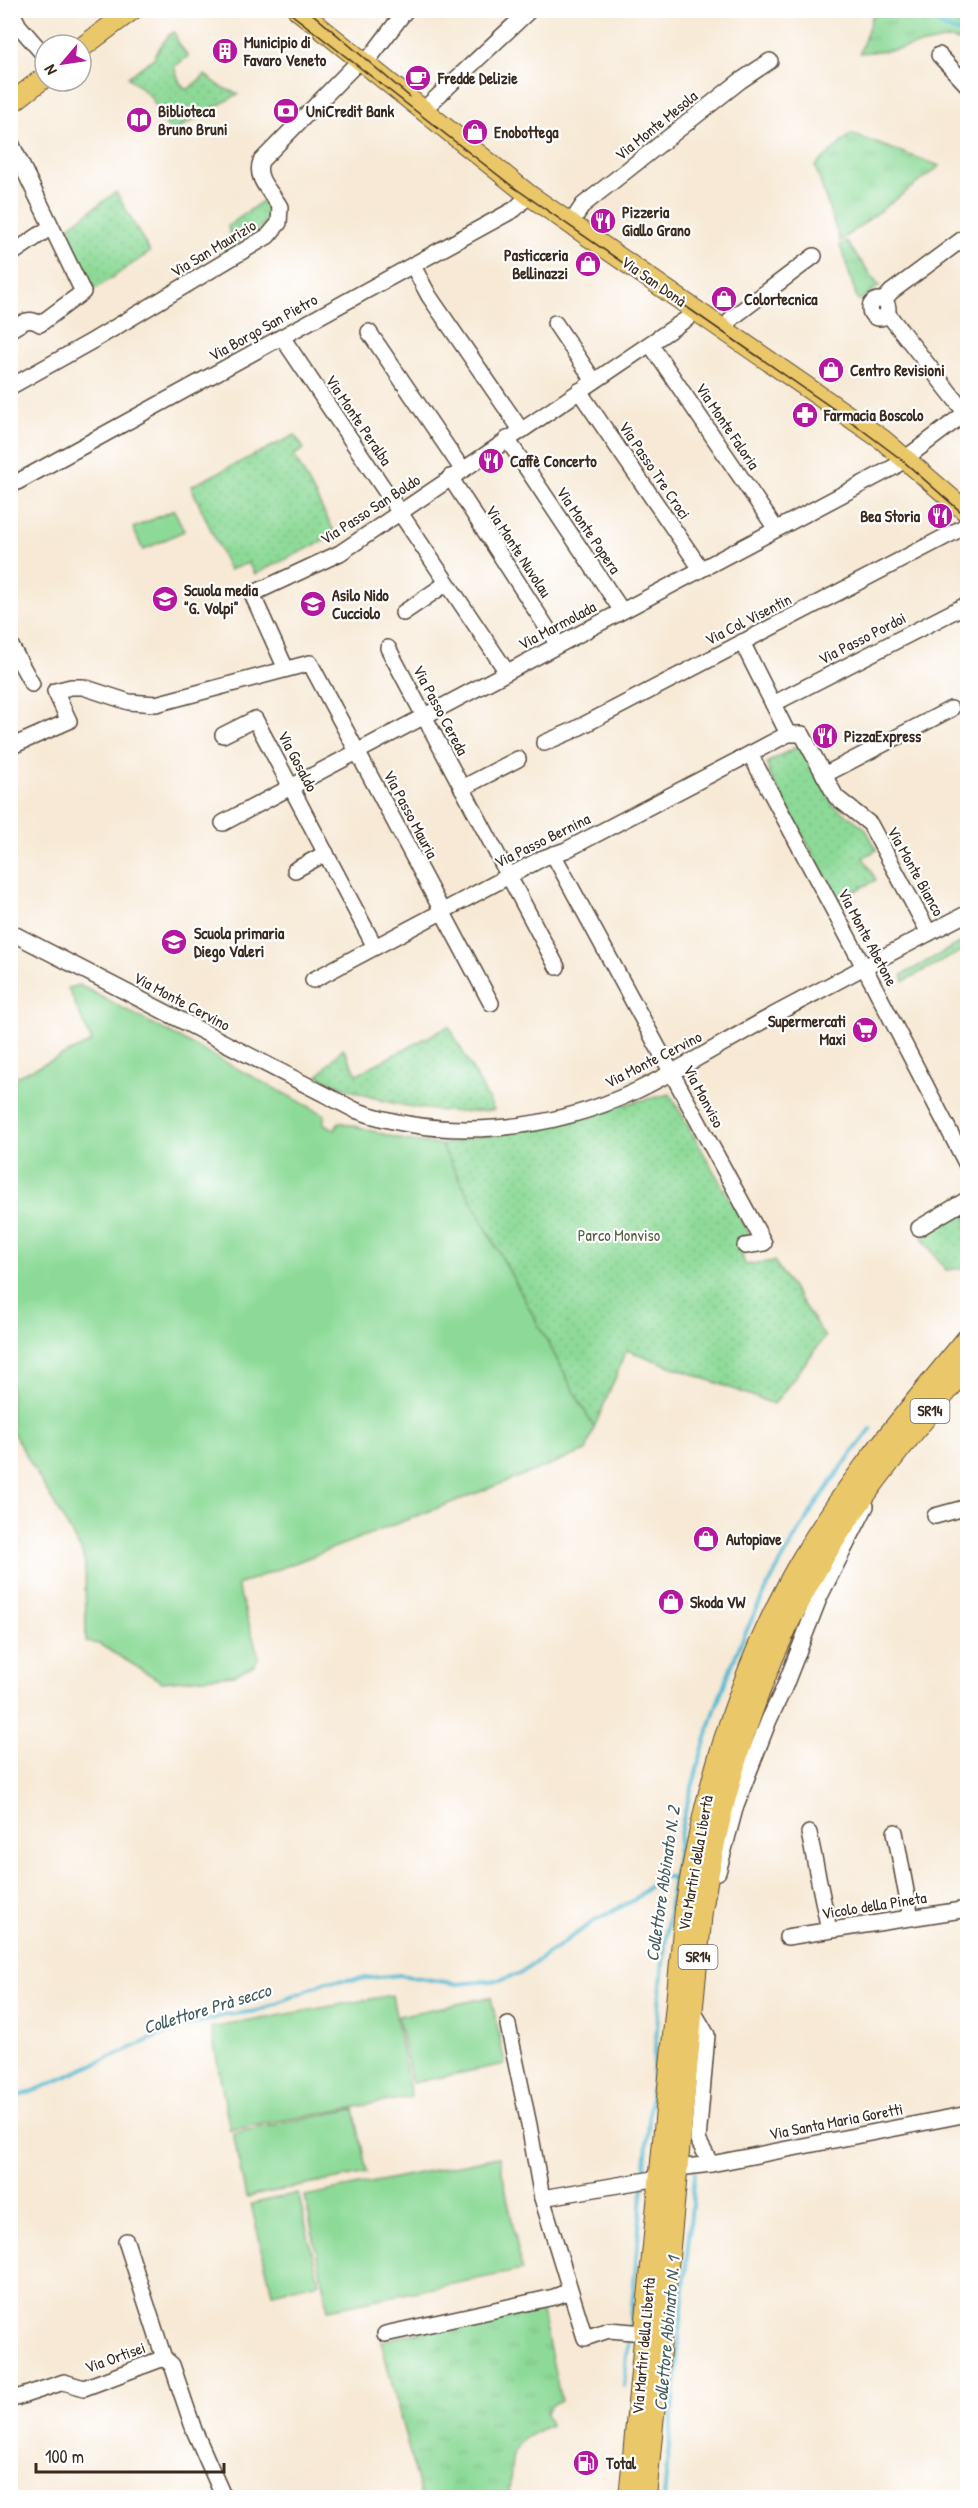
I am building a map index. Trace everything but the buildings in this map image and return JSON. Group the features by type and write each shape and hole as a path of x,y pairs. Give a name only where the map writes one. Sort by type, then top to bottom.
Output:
{"main road":[{"path":"93,39 132,10"},
{"name":"Via San Donà","path":"298,10 529,195 851,417 906,458 968,513"},
{"path":"10,104 33,86"},
{"path":"912,1406 942,1351 968,1319"},
{"name":"Via Martiri della Libertà","path":"629,2498 634,2332 648,2180 684,1909 695,1844 709,1783 752,1664 792,1578 849,1486 968,1337"},
{"name":"Via Martiri della Libertà","path":"646,2498 702,1911 712,1847 727,1788 768,1670 807,1586 879,1474 968,1366"},
{"path":"892,1457 913,1444 968,1383"}],"street":[{"path":"11,10 19,26 33,42"},
{"name":"Via San Maurizio","path":"10,387 94,340 268,236 279,223 280,207 261,179 259,166 261,161 363,62 406,10"},
{"path":"422,111 530,10"},
{"path":"939,55 968,86"},
{"name":"Via Monte Mesola","path":"570,223 583,205 740,81 770,61"},
{"path":"10,141 83,292 40,324 27,319 10,330"},
{"name":"Via Borgo San Pietro","path":"10,486 515,209 529,195"},
{"path":"10,255 51,227"},
{"path":"966,411 885,307 891,291 968,235"},
{"path":"725,330 732,318 814,256"},
{"path":"413,266 429,296 521,430"},
{"name":"Via Passo San Boldo","path":"286,669 252,594 340,552 650,344 696,310"},
{"path":"555,323 594,381"},
{"name":"Via Monte Nuvolau","path":"369,332 558,645"},
{"name":"Via Monte Peralba","path":"282,337 507,672"},
{"name":"Via Monte Faloria","path":"650,344 776,530"},
{"name":"Via Passo Tre Croci","path":"579,391 701,570"},
{"name":"Via Marmolada","path":"223,823 894,467 966,411"},
{"name":"Via Monte Popera","path":"507,439 622,611"},
{"name":"Via Col Visentin","path":"544,743 572,731 962,528 968,522"},
{"path":"403,613 447,583"},
{"name":"Via Passo Pordoi","path":"773,704 968,604"},
{"path":"742,642 788,734"},
{"path":"10,644 32,684"},
{"name":"Via Passo Cereda","path":"388,648 557,967"},
{"name":"Via Passo Mauria","path":"286,669 310,663 491,1004"},
{"path":"10,747 69,721 56,691 62,689 83,687 129,702 156,704 286,669"},
{"path":"824,775 951,709"},
{"name":"Via Gosaldo","path":"222,735 255,718 375,947"},
{"name":"Via Passo Bernina","path":"313,980 509,876 566,850 788,734"},
{"name":"Via Monte Bianco","path":"788,734 802,734 836,797 870,824 929,933"},
{"name":"Via Monte Abetone","path":"750,753 968,1167"},
{"path":"462,788 518,759"},
{"path":"296,870 326,853"},
{"name":"Via Monviso","path":"553,854 764,1244 745,1246"},
{"name":"Via Monte Cervino","path":"10,932 338,1103 390,1121 462,1128 496,1128 543,1121 617,1099 671,1072 864,966 968,913"},
{"name":"Via Monte Abetone","path":"955,1139 968,1150"},
{"path":"919,1228 968,1199"},
{"path":"934,1516 968,1508"},
{"path":"895,1832 911,1918"},
{"path":"809,1833 829,1930"},
{"name":"Vicolo della Pineta","path":"787,1937 968,1909"},
{"path":"693,2012 707,2036 698,2140 711,2164"},
{"path":"508,2025 530,2125 542,2198 585,2338 609,2330 634,2332"},
{"name":"Via Santa Maria Goretti","path":"678,2168 711,2164 968,2114"},
{"path":"542,2198 648,2180"},
{"name":"Via Ortisei","path":"126,2241 164,2358 172,2366 195,2430 224,2498"},
{"path":"385,2334 554,2297 570,2291"},
{"name":"Via Ortisei","path":"10,2400 64,2382 84,2388 164,2358"}],"green space":[{"path":"874,11 940,11 967,25 967,42 949,39 893,50 860,53"},
{"path":"174,32 188,56 174,67 180,83 187,90 205,75 223,88 238,94 171,133 150,96 128,77 155,57 168,36"},
{"path":"851,134 940,166 840,241 815,166"},
{"path":"116,192 150,252 89,293 59,234"},
{"path":"264,200 268,215 261,228 222,254 230,235 228,226"},
{"path":"846,241 879,286 858,301 840,245"},
{"path":"295,435 304,449 294,455 336,535 255,574 248,563 229,570 191,486"},
{"path":"174,510 184,531 143,550 133,528"},
{"path":"796,747 808,757 833,805 865,828 877,850 863,857 876,880 838,900 769,773 767,763"},
{"path":"967,939 967,948 904,981 902,975"},
{"path":"79,985 325,1115 323,1123 335,1130 339,1122 405,1140 441,1145 594,1428 586,1451 237,1585 259,1657 254,1665 234,1675 162,1682 99,1644 86,1642 85,1564 82,1552 11,1429 11,1079 92,1042 68,988"},
{"path":"449,1026 494,1110 449,1111 404,1105 360,1093 318,1076 343,1048 357,1074"},
{"name":"Parco Monviso","path":"670,1094 750,1235 742,1255 745,1265 774,1261 825,1337 774,1404 627,1350 594,1428 441,1145"},
{"path":"967,1207 967,1268 946,1270 922,1238 930,1229"},
{"path":"392,1995 411,2097 230,2130 211,2028"},
{"path":"491,1997 505,2064 412,2083 398,2016"},
{"path":"354,2109 367,2173 246,2197 233,2133"},
{"path":"499,2157 522,2270 328,2309 305,2196"},
{"path":"298,2193 319,2282 272,2293 251,2204"},
{"path":"540,2304 561,2401 552,2405 546,2413 550,2425 526,2437 515,2449 511,2465 509,2491 511,2497 421,2497 381,2341"}],"waterway":[{"path":"922,10 943,27 968,35"},
{"name":"Collettore Abbinato N. 2","path":"644,2177 663,1959 674,1873 684,1817 708,1730 724,1684 764,1594 813,1508 871,1429"},
{"name":"Collettore Prà secco","path":"10,2098 29,2093 165,2033 225,2015 258,2011 326,1982 400,1975 458,1984 499,1980 519,1974 597,1919 634,1900 660,1877 675,1877"},
{"name":"Collettore Abbinato N. 1","path":"664,2498 695,2173"},
{"name":"Collettore Abbinato N. 2","path":"630,2329 643,2184"},
{"name":"Collettore Abbinato N. 2","path":"624,2386 629,2336"}],"tram line":[{"path":"286,10 512,186 841,414 902,460 968,518"},
{"path":"308,10 410,97"}],"place":[{"name":"Municipio di Favaro Veneto","path":"225,51"},
{"name":"Fredde Delizie","path":"418,78"},
{"name":"UniCredit Bank","path":"286,111"},
{"name":"Biblioteca Bruno Bruni","path":"139,120"},
{"name":"Enobottega","path":"475,132"},
{"name":"Pizzeria Giallo Grano","path":"603,221"},
{"name":"Pasticceria Bellinazzi","path":"588,264"},
{"name":"Colortecnica","path":"724,299"},
{"name":"Centro Revisioni","path":"831,370"},
{"name":"Farmacia Boscolo","path":"805,415"},
{"name":"Caffè Concerto","path":"491,461"},
{"name":"Bea Storia","path":"940,516"},
{"name":"Scuola media \"G. Volpi\"","path":"165,599"},
{"name":"Asilo Nido Cucciolo","path":"313,604"},
{"name":"PizzaExpress","path":"825,736"},
{"name":"Scuola primaria Diego Valeri","path":"174,942"},
{"name":"Supermercati Maxi","path":"865,1030"},
{"name":"Autopiave","path":"706,1539"},
{"name":"Skoda VW","path":"671,1602"},
{"name":"Total","path":"586,2463"}]}
